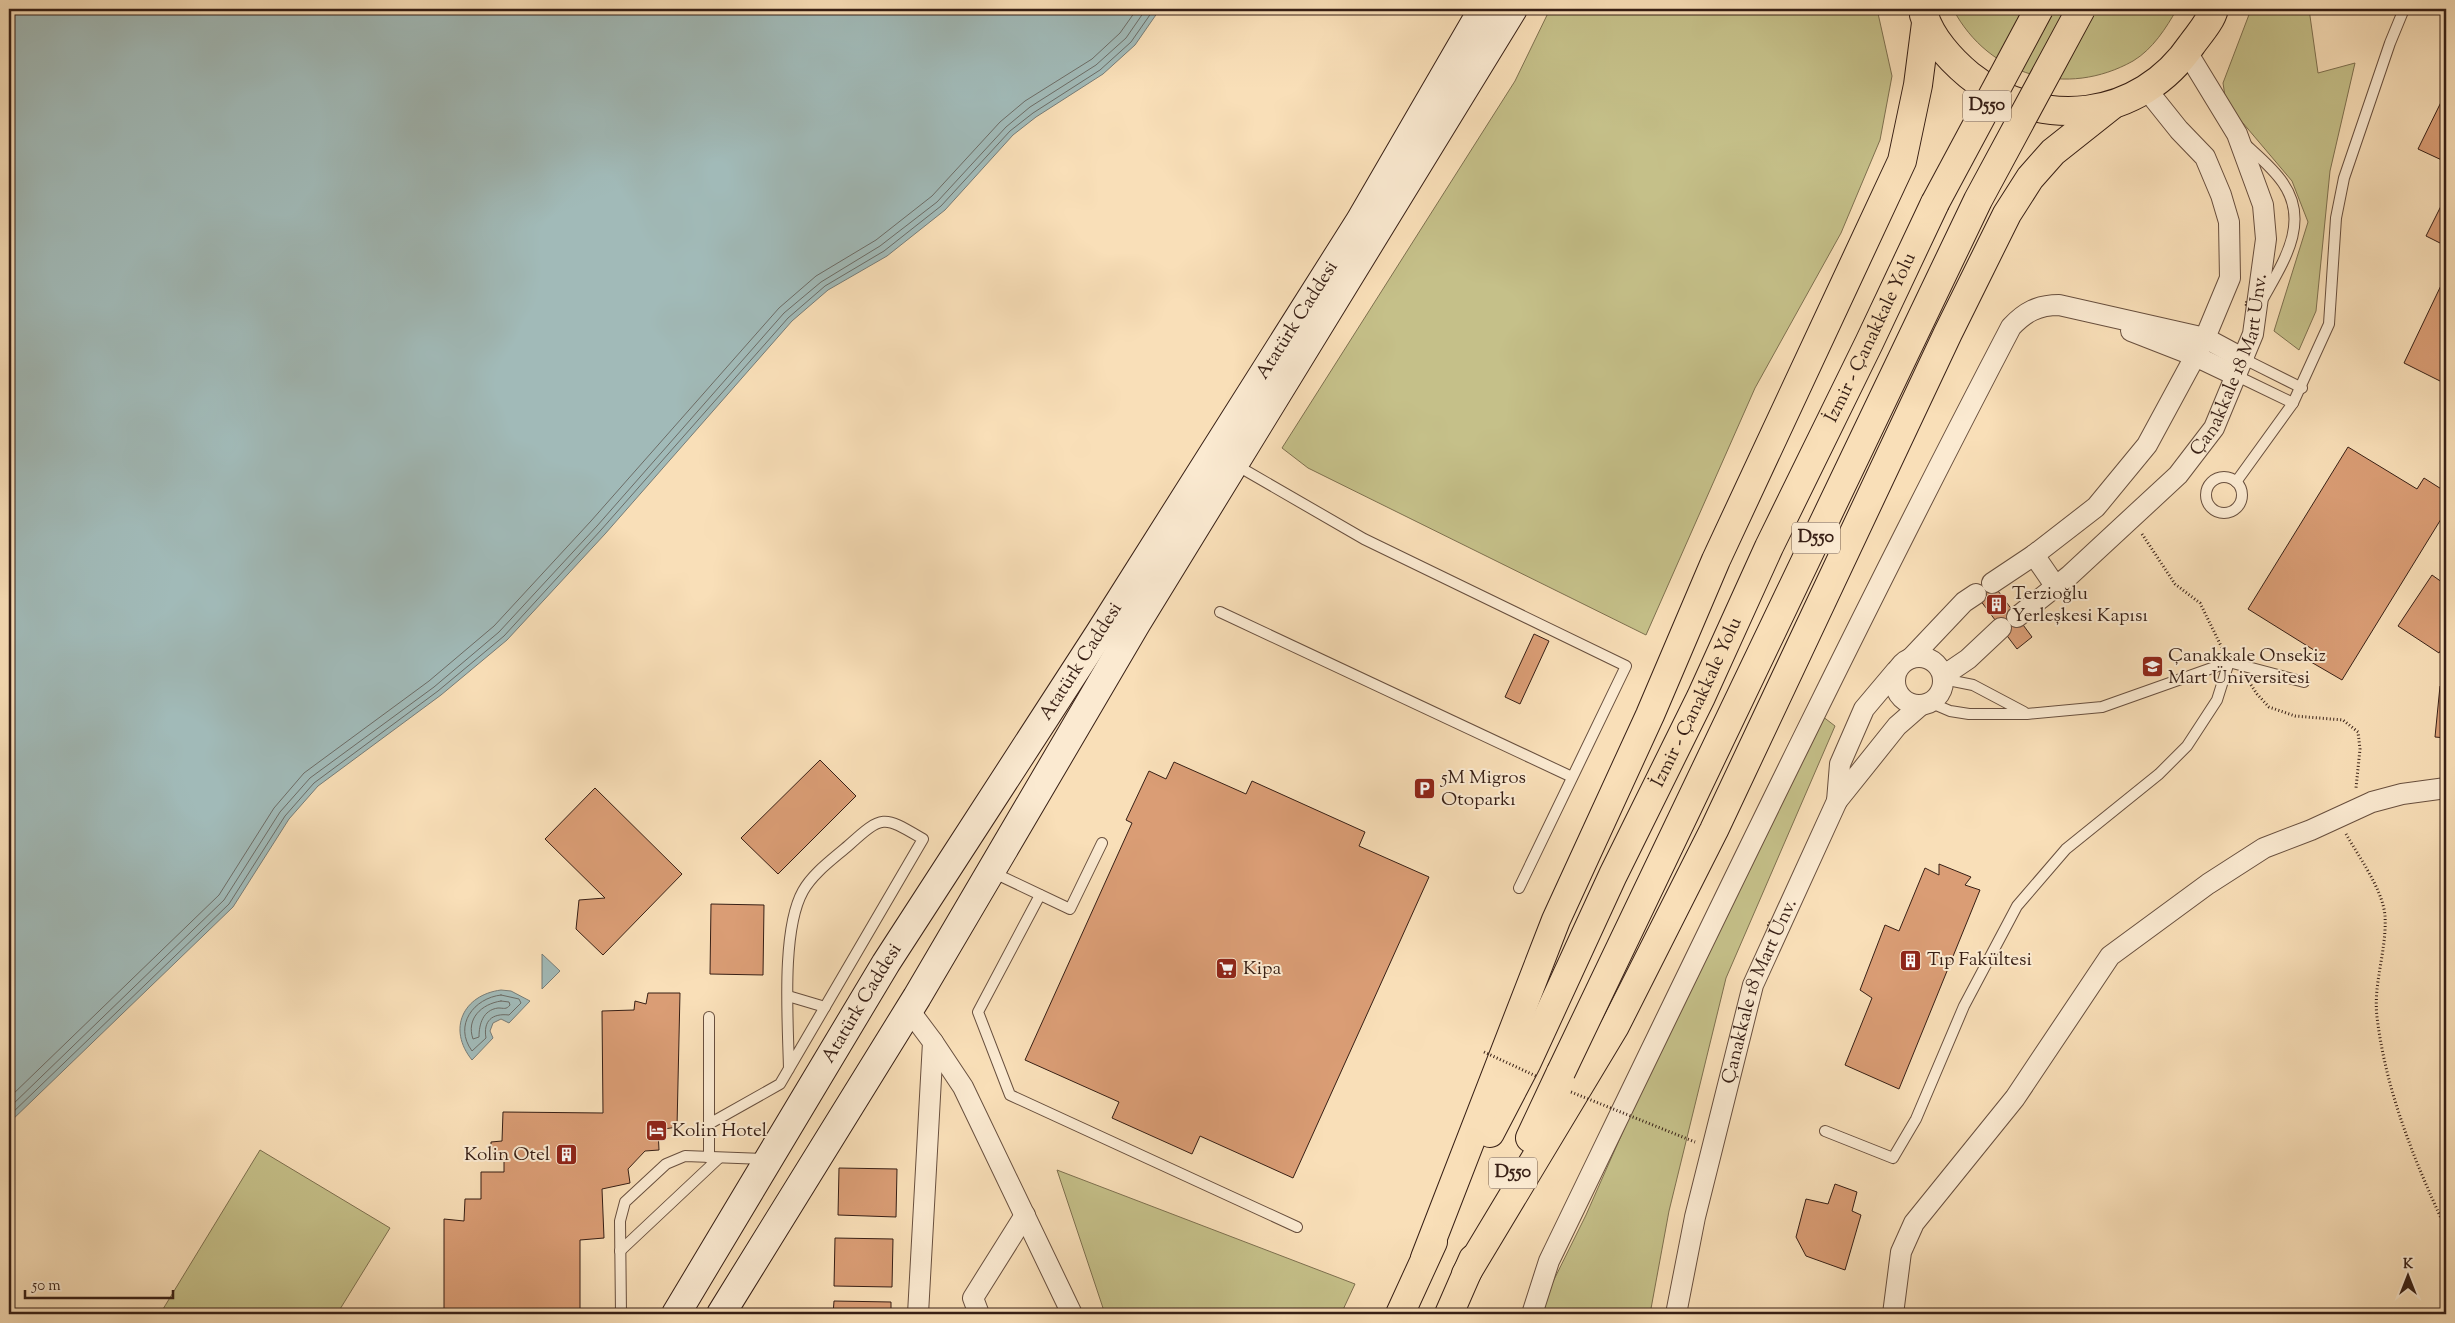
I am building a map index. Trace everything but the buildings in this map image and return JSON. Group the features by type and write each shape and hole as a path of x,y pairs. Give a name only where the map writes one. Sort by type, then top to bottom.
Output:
{"highway":[{"name":"İzmir - Çanakkale Yolu","path":"1400,1314 1425,1258 1527,1062 1613,875 1701,697 1769,547 1935,203 2039,9"},
{"name":"İzmir - Çanakkale Yolu","path":"1466,1274 1970,218 2040,81 2081,9"},
{"path":"1466,1274 1615,1026 1714,830 1948,333 2007,214 2030,178 2053,152 2111,106 2147,90 2168,74 2187,52 2215,10"},
{"path":"1924,16 1952,61 1988,90 2030,107 2076,111 2111,106"},
{"path":"1425,1258 1556,920 1650,715 1716,560 1902,161 1918,85 1924,16"},
{"name":"D550","path":"1449,1314 1466,1274"}],"main road":[{"name":"Atatürk Caddesi","path":"676,1314 870,990 1225,459 1513,9"},
{"name":"Atatürk Caddesi","path":"721,1314 909,1010 1136,624 1225,459 1481,10"},
{"path":"870,990 909,1010"},
{"path":"769,1159 806,1176"}],"street":[{"name":"Çanakkale 18 Mart Ünv.","path":"1943,677 1968,659 2009,622 2056,588 2178,475 2214,428 2240,367 2252,334 2256,311 2266,239 2263,205 2239,138 2187,52"},
{"name":"Çanakkale 18 Mart Ünv.","path":"1911,658 1964,602 2034,555 2096,507 2141,452 2205,338 2230,278 2229,222 2221,195 2205,157 2147,90"},
{"path":"1532,1314 1549,1261 1804,734 1940,463 2011,327 2020,318 2039,307 2049,305 2069,307 2205,338 2240,367"},
{"path":"2069,307 2195,356 2240,367"},
{"path":"2034,555 2056,588"},
{"path":"1837,801 1840,764 1864,709 1905,660 1919,656 1934,662 1943,677 1940,692 1925,703 1905,701 1895,688 1896,671"},
{"name":"Çanakkale 18 Mart Ünv.","path":"1676,1314 1695,1217 1754,985 1837,801 1897,726 1925,703"},
{"path":"1893,1314 1900,1252 1914,1223 2015,1098 2110,956 2201,889 2264,848 2372,802 2402,794 2446,788"},
{"path":"909,1010 963,1087 1072,1314"},
{"path":"918,1314 933,1042"},
{"path":"978,1314 973,1298 1025,1215"}],"lane":[{"path":"2236,482 2302,388 2328,324 2336,218 2344,178 2390,43 2404,9"},
{"path":"2239,138 2283,183 2295,208 2288,253 2256,311"},
{"path":"2240,367 2302,388"},
{"path":"2240,367 2293,403"},
{"path":"1225,459 1364,539 1626,666 1519,888"},
{"path":"1220,612 1572,777"},
{"path":"1825,1131 1893,1158 1916,1119 1964,1006 2017,906 2066,849 2159,774 2187,746 2217,700 2229,662"},
{"path":"1925,703 1950,711 1968,714 2027,714 2102,707 2229,662 2304,682"},
{"path":"1943,677 1972,685 2027,714"},
{"path":"709,1124 780,1084 923,839 896,823 887,821 872,824 810,881 803,890 791,925 788,996 789,1068"},
{"path":"991,871 1070,910 1102,843"},
{"path":"1040,895 978,1012 1010,1095 1298,1227"},
{"path":"788,996 825,1007"},
{"path":"709,1017 709,1124 714,1158"},
{"path":"621,1314 620,1221 626,1202 666,1164 685,1156 769,1159"},
{"path":"620,1250 714,1158"}],"path":[{"path":"2132,517 2175,584 2200,603 2229,662 2247,679 2256,694 2269,707 2295,716 2343,720 2358,732 2360,750 2357,787 2337,818 2382,899 2385,916 2384,941 2377,992 2377,1016 2386,1067 2409,1142 2446,1229"},
{"path":"1593,1102 1695,1142"}],"shaded area":[{"path":"1550,9 1877,9 1892,76 1880,140 1841,233 1755,388 1646,635 1308,468 1282,448 1515,81"},
{"path":"1953,9 2177,9 2164,31 2153,44 2133,61 2108,72 2082,78 2057,79 2032,74 2008,65 1987,51 1968,32"},
{"path":"2255,9 2309,9 2318,73 2355,63 2330,171 2316,311 2299,350 2274,331 2308,222 2292,181 2226,103 2223,83 2250,12"},
{"path":"1822,716 1835,726 1726,978 1669,1211 1650,1314 1537,1314 1586,1215 1702,953"},
{"path":"260,1150 390,1228 337,1314 160,1314"},
{"path":"1057,1170 1355,1284 1341,1314 1105,1314"}],"water":[{"path":"9,9 1160,9 1135,45 1103,74 1036,117 1013,135 945,210 887,256 828,290 792,321 605,534 507,640 441,695 318,786 289,819 233,907 9,1123"},
{"path":"542,954 560,971 542,989"},
{"path":"501,990 511,991 530,1001 509,1023 501,1019 493,1023 490,1031 493,1038 472,1060 461,1037 460,1026 463,1015 477,999 488,993"}],"place":[{"name":"Terzioğlu Yerleşkesi Kapısı","path":"1996,605"},
{"name":"Çanakkale Onsekiz Mart Üniversitesi","path":"2152,667"},
{"name":"5M Migros Otoparkı","path":"1425,789"},
{"name":"Tıp Fakültesi","path":"1911,960"},
{"name":"Kipa","path":"1227,969"},
{"name":"Kolin Hotel","path":"656,1131"},
{"name":"Kolin Otel","path":"566,1155"}]}
